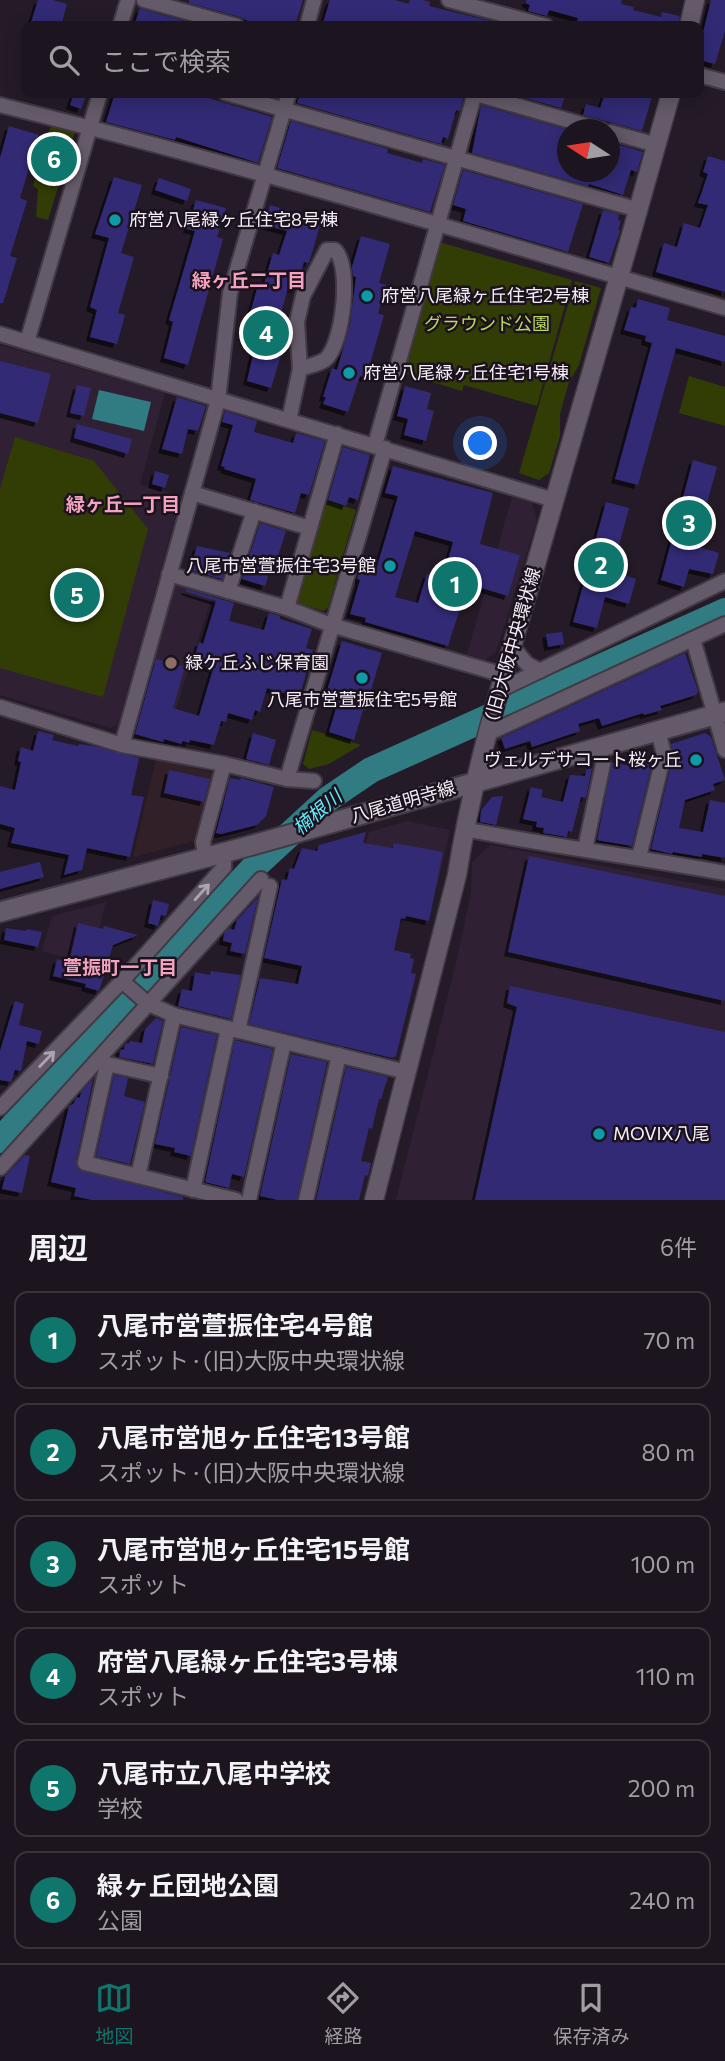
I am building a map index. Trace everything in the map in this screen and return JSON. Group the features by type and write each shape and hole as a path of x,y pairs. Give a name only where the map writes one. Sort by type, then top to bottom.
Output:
{"main road":[{"name":"八尾道明寺線","path":"0,912 249,846 720,714"}],"street":[{"path":"122,21 128,0"},
{"path":"144,0 219,21"},
{"path":"308,21 314,0"},
{"path":"449,0 495,20"},
{"path":"690,21 695,0"},
{"path":"704,76 725,82"},
{"path":"27,342 99,98"},
{"path":"244,98 639,210"},
{"path":"122,745 218,400 230,293 288,98"},
{"path":"287,779 380,446 473,98"},
{"path":"491,98 565,119"},
{"name":"(旧)大阪中央環状線","path":"374,1200 457,875 464,829 486,734 621,278 670,98"},
{"path":"0,105 265,175 725,308"},
{"path":"620,134 657,145"},
{"path":"289,420 300,369 297,322 303,296 327,250 335,250 340,255 345,291 336,343 325,360 300,369"},
{"path":"0,334 554,500"},
{"path":"287,608 337,434"},
{"path":"192,493 310,528"},
{"path":"228,591 254,511"},
{"path":"169,574 287,608 502,683 540,671 725,581"},
{"path":"486,734 725,624"},
{"path":"693,639 720,714 725,750"},
{"path":"512,646 527,664 540,671"},
{"path":"0,707 122,745 287,779 314,781"},
{"path":"639,857 664,754 658,731"},
{"path":"585,849 603,764 598,747"},
{"path":"0,1108 122,981 224,867 202,842 224,764"},
{"path":"464,829 533,843 639,857 725,873"},
{"path":"0,1168 147,1003 266,883 193,1190"},
{"path":"122,981 147,1003 174,1015 407,1072"},
{"path":"138,1176 174,1015"},
{"path":"249,1200 284,1042"},
{"path":"306,1200 339,1055"},
{"path":"161,1076 107,1064 85,1163 236,1200"}],"shaded area":[{"path":"0,345 165,393 140,484 181,496 118,724 110,728 0,695"},
{"path":"512,497 532,503 537,520 496,652 485,660 467,654"},
{"name":"緑ケ丘ふじ保育園","path":"182,581 214,591 164,745 136,740 131,734 174,586"},
{"path":"156,759 214,773 198,840 133,857"},
{"path":"407,821 450,830 437,887 359,869 369,832"},
{"path":"491,845 725,889 725,1200 396,1200 455,967 471,893 472,862"},
{"path":"106,902 90,964 42,951 52,916"}],"green space":[{"path":"52,123 75,131 48,220 36,217 38,189 33,186"},
{"name":"グラウンド公園","path":"439,242 572,280 537,406 464,385 462,391 402,373"},
{"path":"575,281 601,288 579,365 569,382 560,414 560,436 549,473 539,480 519,473"},
{"path":"689,376 725,387 725,426 679,413"},
{"path":"15,437 94,461 148,529 103,697 0,668 0,489"},
{"path":"324,500 356,510 328,608 323,611 295,602"},
{"path":"312,730 361,745 329,764 309,769 303,764"}],"water":[{"path":"99,390 151,402 144,431 92,419"}],"building":[{"path":"38,0 67,4 62,21 32,21"},
{"path":"189,0 303,0 297,21 248,21 189,3"},
{"path":"330,0 395,0 409,4 410,0 423,0 430,2 429,6 491,21 324,21"},
{"path":"526,0 622,0 621,4 634,7 633,10 661,17 662,12 680,16 679,21 577,21 578,18 549,10 547,16 528,11 530,5"},
{"path":"711,0 725,0 725,31 715,64 704,61 704,29"},
{"path":"140,8 184,21 136,21"},
{"path":"72,98 85,98 81,109 70,105"},
{"path":"113,98 209,98 272,117 258,163 176,137 175,140 106,122"},
{"path":"298,98 463,98 460,111 456,110 448,139 443,137 441,144 297,103"},
{"path":"525,98 564,98 561,108"},
{"path":"603,98 652,98 642,131 620,125 620,119 598,119 583,115 586,104 600,108"},
{"path":"481,105 557,127 557,177 472,153"},
{"path":"291,121 388,149 387,153 422,163 423,159 445,165 430,212 277,168"},
{"path":"9,126 39,135 20,198 27,201 10,256 17,258 3,303 0,303 0,158"},
{"path":"620,145 643,152 637,172 631,170 623,195 589,184 588,186 574,182 620,182"},
{"path":"708,156 725,161 725,292 656,272 664,243 677,247 684,223 700,228 708,205 698,203 708,174 703,172"},
{"path":"463,170 583,204 568,252 463,221 466,209 453,205"},
{"path":"114,177 142,185 121,253 134,257 118,313 125,315 117,344 90,337 97,310 90,307 109,238 95,234"},
{"path":"159,178 191,189 187,201 155,190"},
{"path":"196,200 226,208 217,237 223,239 188,365 164,358 173,322 169,320 195,231 187,229"},
{"path":"270,205 294,212 293,218 320,225 309,263 304,262 296,289 288,288 279,320 285,322 277,351 282,352 271,388 247,381 255,346 248,344 256,315 250,314 258,285 263,287 273,253 279,255 287,231 264,225"},
{"path":"603,210 619,214 618,220 621,221 609,263 589,257"},
{"path":"361,236 390,244 379,283 386,285 378,314 384,315 366,378 360,376 348,412 323,404 326,397 323,397 332,368 337,370 350,324 356,277 353,276 352,267"},
{"path":"638,299 670,308 667,320 725,336 725,362 676,348 638,485 615,479 652,343 645,341 646,336 624,330 631,307 636,308"},
{"path":"0,361 51,374 38,423 0,413"},
{"path":"77,385 91,388 84,416 70,413"},
{"path":"405,386 431,393 427,409 434,411 426,441 404,435 408,419 397,416"},
{"path":"177,397 206,406 198,431 188,429 182,454 162,449"},
{"path":"225,411 257,421 254,432 293,443 296,433 325,441 309,495 301,493 295,513 250,500 256,479 221,466 233,425 222,422"},
{"path":"77,424 132,439 128,454 74,438"},
{"path":"343,447 370,455 358,500 349,497 346,506 328,500"},
{"path":"693,460 717,467 695,546 719,553 713,574 689,569 684,587 661,580"},
{"path":"393,466 493,493 480,544 520,555 508,596 468,584 448,646 365,622 366,618 350,614 360,580 357,579 360,565 376,570 398,496 385,493","holes":["415,531 453,542 443,579 427,574 418,603 395,597"]},
{"path":"155,471 169,475 165,488 152,484"},
{"path":"606,502 629,508 612,571 636,579 629,604 605,597 597,628 573,622"},
{"path":"260,523 286,531 265,586 242,579"},
{"path":"197,546 230,553 222,579 190,570"},
{"path":"186,589 234,603 229,621 264,630 269,613 312,629 306,648 313,650 299,698 267,688 260,712 255,710 252,720 228,713 226,722 221,721 214,745 190,740 189,743 183,741 181,744 164,739 163,742 135,734 156,659 185,667 173,708 199,716 213,669 193,662 199,642 203,644 216,601 185,591"},
{"path":"562,632 564,644 548,647 546,634"},
{"name":"八尾市営萱振住宅5号館","path":"342,641 382,653 354,740 329,732 339,698 326,694"},
{"path":"685,653 698,691 696,695 660,706 662,710 602,726 599,718 578,724 580,731 532,747 530,741 505,749 501,738"},
{"path":"38,731 54,735 52,740 78,746 94,746 139,758 131,795 144,797 130,857 87,848 82,870 64,875 69,855 11,843 15,828 0,824 0,786 15,790 21,747 33,751"},
{"path":"253,733 276,740 269,765 246,759"},
{"path":"705,733 711,737 725,780 713,784 715,790 685,800 679,828 703,832 710,800 725,803 725,858 702,854 702,857 672,854 651,849 673,756 671,744"},
{"path":"634,760 652,764 632,846 597,840 612,763 633,766"},
{"path":"592,768 586,798 581,797 572,832 568,831 567,837 543,833 544,828 536,827 537,822 523,819 531,787 543,790 541,797 563,802 570,775 585,776 586,770"},
{"path":"169,770 210,779 204,802 164,793"},
{"path":"230,778 241,778 274,787 266,816 257,825 216,833"},
{"path":"503,796 496,825 480,822 481,810 492,797"},
{"path":"366,832 363,843 393,848 394,843 443,852 429,921 406,916 405,919 401,918 394,950 411,954 410,958 414,959 411,973 416,974 396,1056 392,1058 249,1024 260,978 298,984 302,966 264,958 282,879 287,880 290,868 294,869 302,848 317,851 319,845"},
{"path":"529,856 725,896 725,1001 508,952"},
{"path":"40,862 44,877 0,889 0,872"},
{"path":"258,897 245,954 230,951 232,943 223,941 224,934 229,928 234,930 237,920"},
{"path":"153,900 169,904 166,916 161,915 158,926 148,923"},
{"path":"78,923 103,929 104,926 138,935 113,945 99,991 85,987 86,984 53,976 57,959 69,962"},
{"path":"6,928 42,932 38,947 4,940"},
{"path":"211,971 241,975 231,1019 178,1006 182,989 192,991 195,972 210,975"},
{"path":"510,986 725,1032 725,1200 475,1200 517,1007 507,1003"},
{"path":"15,1001 24,1004 19,1025 42,1031 39,1044 27,1041 21,1071 15,1070 11,1082 0,1080 0,1051"},
{"path":"156,1018 163,1021 153,1064 119,1057 125,1044 130,1041 142,1043 145,1029"},
{"path":"181,1027 217,1035 191,1156 174,1152 175,1148 155,1144"},
{"path":"235,1040 273,1049 244,1177 232,1174 229,1188 205,1182"},
{"path":"291,1054 327,1062 297,1200 278,1200 260,1196"},
{"path":"346,1067 388,1077 379,1099 372,1129 369,1128 361,1161 371,1163 359,1200 316,1200"},
{"path":"114,1075 128,1078 124,1096 145,1102 130,1164 96,1156"},
{"path":"93,1079 76,1161 78,1169 183,1197 183,1200 92,1200 74,1196 76,1188 51,1182 69,1106 77,1097 80,1098 81,1092"},
{"path":"25,1155 30,1156 22,1193 2,1189 5,1176"}],"waterway":[{"name":"楠根川","path":"0,1140 253,868 328,799 371,770 725,611"}],"place":[{"name":"緑ヶ丘団地公園","path":"54,159"},
{"name":"府営八尾緑ヶ丘住宅8号棟","path":"115,220"},
{"name":"府営八尾緑ヶ丘住宅2号棟","path":"367,296"},
{"name":"府営八尾緑ヶ丘住宅3号棟","path":"266,333"},
{"name":"府営八尾緑ヶ丘住宅1号棟","path":"349,373"},
{"name":"八尾市営旭ヶ丘住宅15号館","path":"689,523"},
{"name":"八尾市営旭ヶ丘住宅13号館","path":"601,565"},
{"name":"八尾市営萱振住宅3号館","path":"390,566"},
{"name":"八尾市営萱振住宅4号館","path":"455,584"},
{"name":"八尾市立八尾中学校","path":"77,595"},
{"name":"緑ケ丘ふじ保育園","path":"171,663"},
{"name":"八尾市営萱振住宅5号館","path":"362,678"},
{"name":"ヴェルデサコート桜ヶ丘","path":"696,760"},
{"name":"MOVIX八尾","path":"599,1134"}],"district":[{"name":"緑ヶ丘二丁目","path":"249,280"},
{"name":"緑ヶ丘一丁目","path":"123,504"},
{"name":"萱振町一丁目","path":"120,967"}]}
